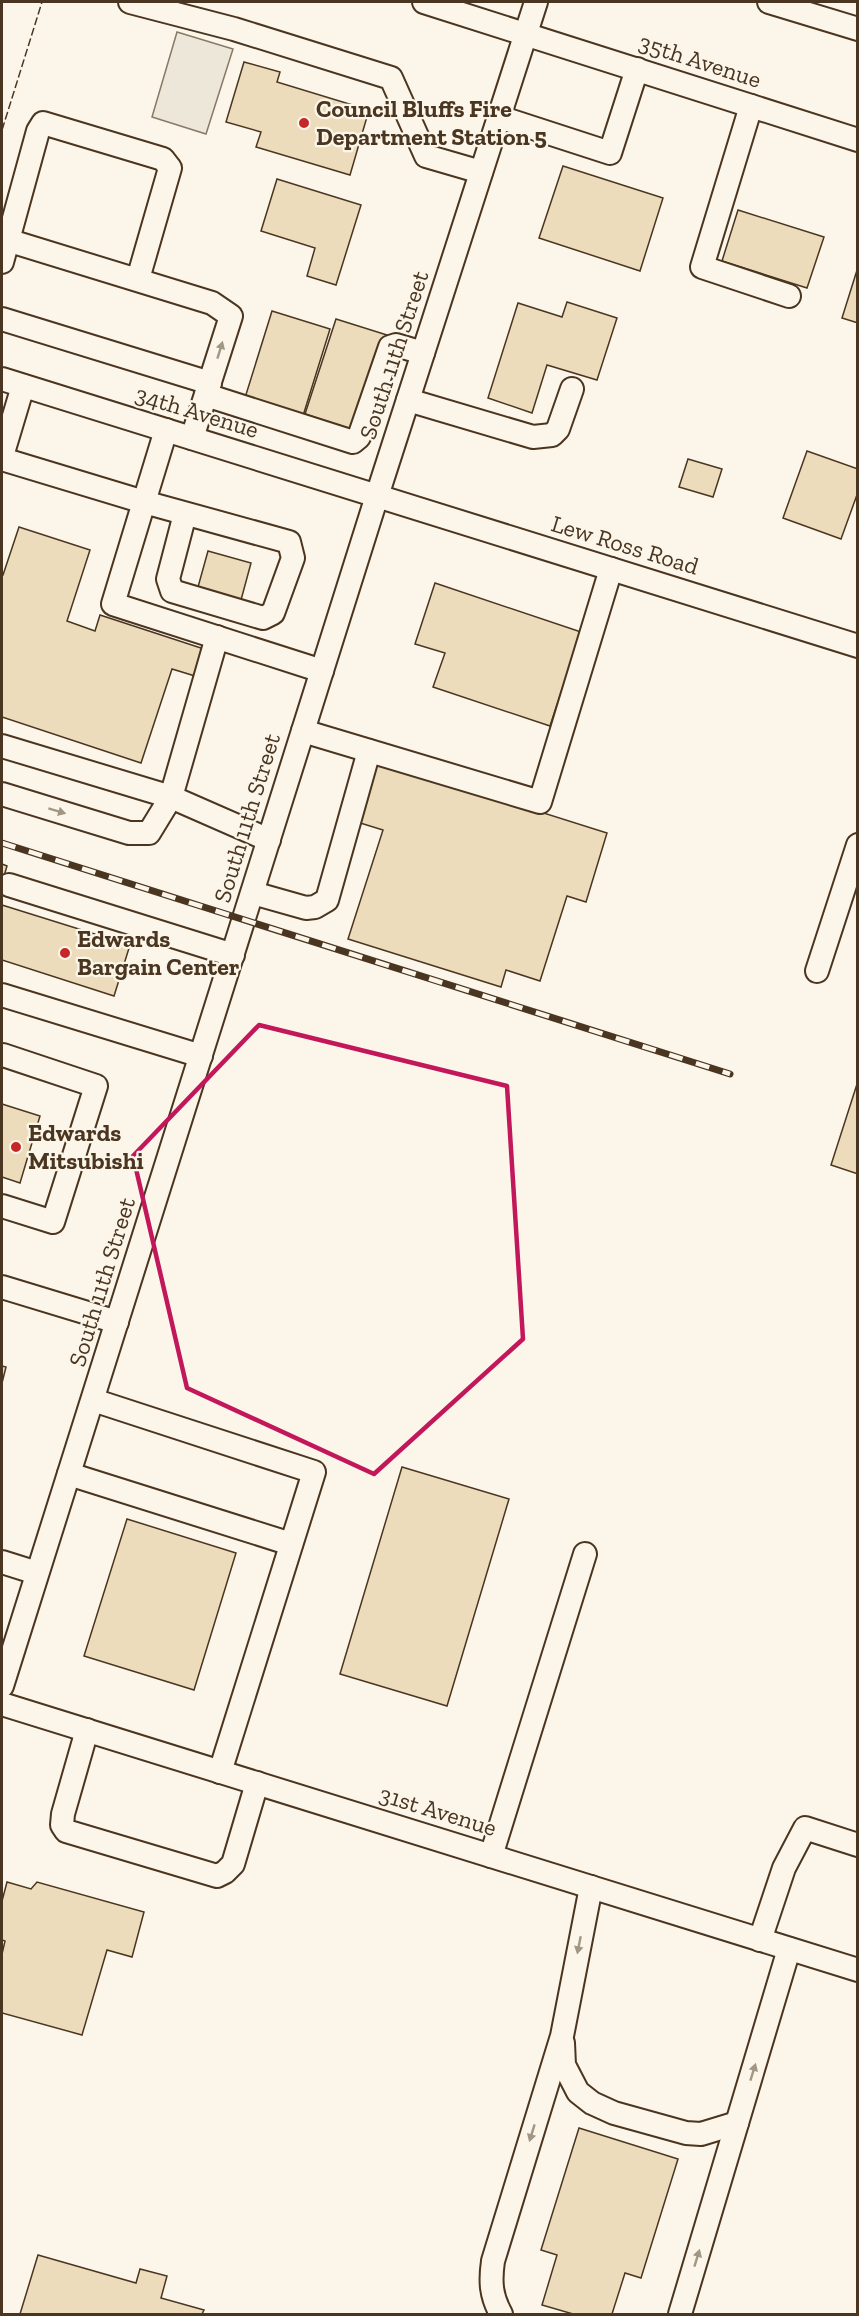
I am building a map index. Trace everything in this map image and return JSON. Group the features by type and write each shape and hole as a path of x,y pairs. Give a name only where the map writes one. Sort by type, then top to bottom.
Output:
{"street":[{"path":"130,2 234,29 391,78 426,156 481,172"},
{"name":"35th Avenue","path":"424,2 858,140"},
{"name":"South 11th Street","path":"2,1686 376,496 536,2"},
{"path":"769,2 858,28"},
{"path":"499,117 610,153 637,69"},
{"path":"751,106 702,267 789,296"},
{"path":"138,279 170,168 163,159 43,123 38,131 4,251 138,279 212,303 231,316 192,438"},
{"path":"2,319 208,389 353,442 359,437 390,347 396,345 423,353"},
{"path":"12,383 2,458 144,502 289,542 293,558 273,613 263,618 172,591 168,579 185,514"},
{"name":"34th Avenue","path":"12,383 376,496"},
{"path":"372,398 406,404 532,437 552,435 558,429 572,389"},
{"path":"166,430 113,604 322,671"},
{"name":"Lew Ross Road","path":"376,496 858,646"},
{"path":"303,731 540,802 611,569"},
{"path":"2,794 129,833 149,833 171,797 217,638"},
{"path":"2,746 171,797 269,840"},
{"path":"253,893 306,908 315,907 327,900 369,751"},
{"path":"818,971 858,845"},
{"path":"9,885 233,955"},
{"path":"2,995 201,1056"},
{"path":"2,1206 53,1222 96,1086 3,1055"},
{"path":"2,1287 117,1322"},
{"path":"93,1400 314,1472 220,1772"},
{"path":"69,1474 291,1544"},
{"path":"491,1856 585,1554"},
{"path":"2,1562 37,1573"},
{"name":"31st Avenue","path":"2,1704 858,1970"},
{"path":"87,1730 63,1814 62,1825 66,1831 217,1876 233,1864 257,1783"},
{"path":"760,1940 784,1868 805,1828 858,1845"},
{"path":"501,2314 493,2300 490,2282 493,2261 562,2036 591,1887"},
{"path":"680,2314 789,1949"},
{"path":"562,2036 564,2065 569,2078 578,2092 599,2106 614,2113 686,2133 701,2134 737,2123"}],"highlighted area":[{"path":"259,1025 507,1086 523,1339 374,1474 187,1388 133,1156"}],"shaded area":[{"path":"177,32 233,49 206,134 152,117"}],"building":[{"path":"244,62 280,72 277,82 369,110 350,175 256,147 261,132 226,122"},
{"path":"563,166 663,198 640,271 539,238"},
{"path":"277,179 361,205 336,285 307,276 315,248 261,231"},
{"path":"738,210 824,237 807,288 722,261"},
{"path":"858,267 858,323 842,318"},
{"path":"567,302 617,318 597,380 547,365 532,413 488,398 518,303 562,317"},
{"path":"272,311 330,329 302,419 244,401"},
{"path":"336,319 387,335 357,431 305,414"},
{"path":"807,451 858,469 858,492 841,539 783,518"},
{"path":"688,459 722,469 713,497 679,487"},
{"path":"19,527 90,550 67,621 95,631 100,615 204,649 195,676 172,669 141,763 2,717 2,575"},
{"path":"208,551 251,563 241,600 198,587"},
{"path":"435,583 581,632 550,726 433,687 445,653 415,644"},
{"path":"376,760 607,833 586,902 567,896 540,981 506,970 501,987 348,939 383,830 357,822"},
{"path":"2,864 7,866 2,883"},
{"name":"Edwards Bargain Center","path":"2,905 130,945 114,996 2,960"},
{"path":"858,1081 858,1174 831,1165"},
{"name":"Edwards Mitsubishi","path":"2,1104 40,1116 20,1183 2,1177"},
{"path":"2,1366 6,1367 2,1383"},
{"path":"402,1467 509,1499 447,1706 340,1674"},
{"path":"127,1519 236,1553 194,1690 84,1656"},
{"path":"7,1882 31,1889 37,1882 144,1912 132,1957 107,1950 82,2035 2,2013 2,1954 5,1941 2,1940 2,1901"},
{"path":"579,2128 678,2159 641,2278 625,2273 612,2314 573,2314 542,2305 557,2255 541,2250"},
{"path":"38,2255 136,2283 140,2269 167,2276 161,2298 204,2310 202,2314 20,2314"}],"railway":[{"path":"2,843 730,1074"}],"fence":[{"path":"2,130 42,2"}],"place":[{"name":"Council Bluffs Fire Department Station 5","path":"304,123"},
{"name":"Edwards Bargain Center","path":"65,953"},
{"name":"Edwards Mitsubishi","path":"16,1147"}]}
